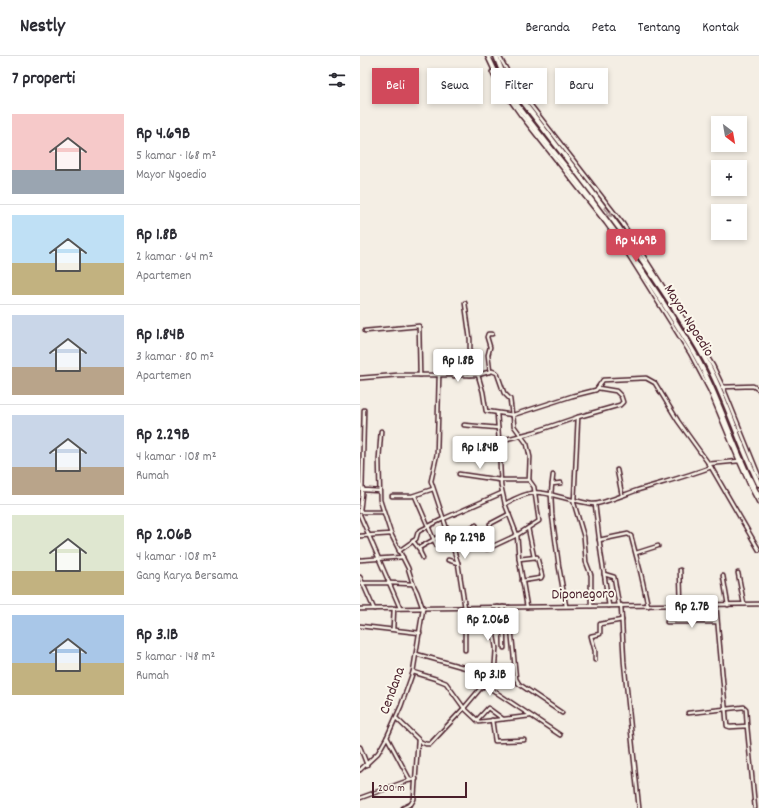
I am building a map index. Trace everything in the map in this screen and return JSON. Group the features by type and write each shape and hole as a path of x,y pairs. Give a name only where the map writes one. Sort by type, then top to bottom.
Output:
{"street":[{"name":"Mayor Ngoedio","path":"488,56 495,71 511,97 593,201 636,262 690,346 707,376 750,480 759,497"},
{"name":"Mayor Ngoedio","path":"496,56 501,69 511,86 642,258 696,344 718,386 759,484"},
{"path":"499,56 509,74 529,103 623,224 713,366 723,386 759,476"},
{"path":"513,104 606,223 632,260 690,353 710,391 735,461 759,503"},
{"path":"465,303 470,339 470,375"},
{"path":"365,331 419,326 420,376"},
{"path":"490,372 488,355 490,347 487,337 488,334 492,334"},
{"path":"448,355 451,359 454,376"},
{"path":"360,378 398,375 454,376 478,375 490,372 497,373 504,393 510,399 514,426 522,435 529,451 529,480 534,486 539,522 488,549"},
{"path":"478,375 483,393 485,410 512,415 596,390 605,379 646,378 652,380 658,386 674,415 711,467 759,550"},
{"path":"439,376 437,454 431,481 458,563 465,608 465,650"},
{"path":"718,386 753,386 759,390"},
{"path":"500,441 620,405 622,403 621,396 616,390 598,388"},
{"path":"364,410 360,513 400,608"},
{"path":"498,413 500,480 505,504 516,535 527,607"},
{"path":"578,418 574,500 584,537 586,562 591,575 591,606"},
{"path":"464,425 498,428"},
{"path":"381,431 379,491 383,512 391,534 408,568 423,609"},
{"path":"708,464 735,461"},
{"path":"505,504 521,496 534,492 551,494 594,504 678,479 711,467"},
{"path":"618,470 622,495"},
{"path":"459,474 500,480 529,480"},
{"path":"553,474 551,494 555,539 566,606"},
{"path":"552,484 561,482"},
{"path":"361,487 364,490 379,491"},
{"path":"392,496 415,496 433,489"},
{"path":"399,551 416,539 419,531 502,493"},
{"path":"415,496 437,547"},
{"path":"594,504 609,606"},
{"path":"360,513 383,512"},
{"path":"490,524 508,514"},
{"path":"450,538 476,525"},
{"path":"522,581 537,580 541,577 537,558 534,557 528,528"},
{"path":"418,548 447,532"},
{"path":"360,536 391,534"},
{"path":"599,540 629,534 632,537 648,606"},
{"path":"413,541 423,558"},
{"path":"453,547 477,542"},
{"path":"636,554 658,546"},
{"path":"360,560 379,560 403,557"},
{"path":"519,559 534,557"},
{"path":"448,560 458,563"},
{"path":"680,570 681,605"},
{"path":"738,573 744,604"},
{"path":"604,574 614,577 620,605 624,662 639,808"},
{"path":"723,576 728,605"},
{"path":"360,577 361,583 374,609"},
{"path":"361,583 413,584"},
{"name":"Diponegoro","path":"360,609 759,604"},
{"path":"716,605 725,709 728,727 747,726"},
{"path":"494,678 496,648 494,636 498,607"},
{"path":"504,607 504,648"},
{"path":"509,607 516,679 519,684 562,713"},
{"path":"393,629 394,608"},
{"name":"Cendana","path":"360,770 378,753 396,718 413,672 423,609"},
{"path":"595,660 595,651 591,636 600,634 600,624 622,620"},
{"path":"667,622 717,622"},
{"path":"360,626 420,633"},
{"path":"416,654 466,668"},
{"path":"413,672 446,683 464,708 479,722 530,716"},
{"path":"396,718 418,739 426,744 431,743 485,685 560,735"},
{"path":"477,720 488,708 504,719"},
{"path":"688,713 725,709 746,709 755,808"},
{"path":"492,720 495,741 524,740"},
{"path":"387,737 410,780"},
{"path":"402,808 414,801 418,739"},
{"path":"360,747 367,765"},
{"path":"360,798 416,779"}]}
